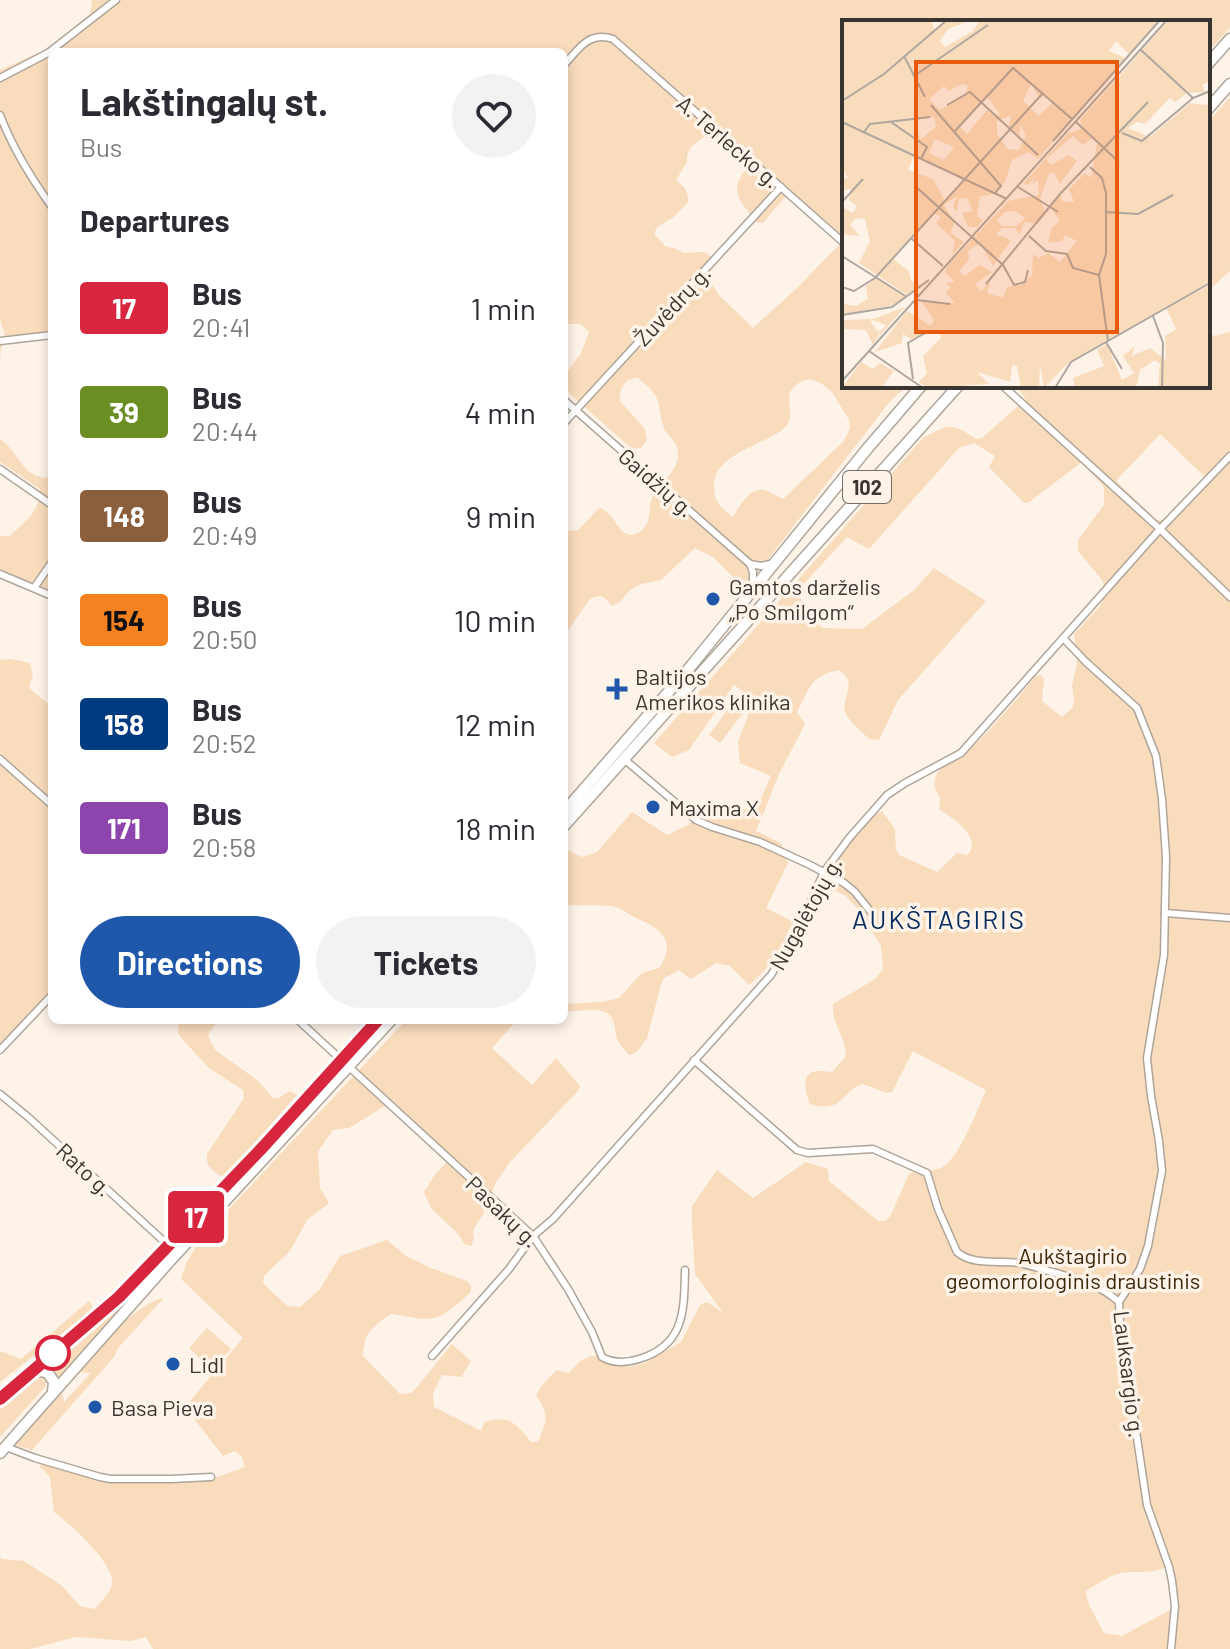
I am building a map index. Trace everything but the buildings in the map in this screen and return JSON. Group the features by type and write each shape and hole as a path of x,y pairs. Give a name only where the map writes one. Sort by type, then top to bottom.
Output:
{"main road":[{"path":"1210,62 1230,39"},
{"path":"1210,107 1230,84"},
{"name":"102","path":"568,808 644,722 919,388"},
{"name":"102","path":"568,822 956,388"},
{"path":"2,1447 346,1064 375,1024"},
{"path":"0,1399 119,1297 387,1024"},
{"path":"29,1374 48,1373 54,1382 53,1392"}],"street":[{"path":"54,48 116,0"},
{"name":"A. Terlecko g.","path":"568,61 587,40 601,37 613,39 842,241"},
{"path":"0,78 48,53"},
{"path":"0,115 31,179 48,202"},
{"name":"Žuvėdrų g.","path":"568,419 781,187"},
{"path":"0,341 48,335"},
{"path":"1005,388 1230,597"},
{"name":"Gaidžių g.","path":"568,403 750,564"},
{"name":"Nugalėtojų g.","path":"432,1356 509,1269 533,1236 553,1219 764,983 795,936 824,872 881,801 905,783 961,753 1160,529 1230,456"},
{"path":"0,469 48,502"},
{"path":"750,564 761,566 774,563"},
{"path":"750,564 753,588"},
{"path":"34,588 48,568"},
{"path":"0,574 48,594"},
{"name":"Lauksargio g.","path":"1064,639 1137,708 1156,756 1162,799 1166,857 1164,955 1147,1058 1162,1171 1148,1246 1140,1269 1119,1302 1147,1505 1172,1581 1175,1606 1171,1649"},
{"path":"0,759 48,801"},
{"path":"624,759 696,820 760,842 824,872 855,892 870,911"},
{"path":"1165,913 1230,918"},
{"path":"0,1050 48,999"},
{"name":"Pasakų g.","path":"302,1024 533,1236 568,1289 602,1357 613,1362 631,1362 647,1357 669,1343 683,1315 685,1270"},
{"path":"694,1060 797,1150 808,1153 873,1149 927,1173 938,1209 961,1255 977,1260 1023,1264 1089,1283 1119,1302"},
{"name":"Rato g.","path":"0,1094 169,1246"},
{"path":"2,1447 111,1479 211,1477"}],"green space":[{"path":"91,0 1230,0 1230,28 1210,50 1210,20 842,20 842,238 790,191 763,223 758,223 737,192 741,177 754,158 721,128 707,134 691,147 687,162 676,180 685,188 689,201 674,217 657,227 654,234 665,246 683,253 704,252 717,260 707,277 719,295 753,328 842,242 842,388 905,388 891,400 745,589 713,557 695,548 661,580 641,584 612,606 602,597 590,599 568,630 568,531 578,530 599,508 605,510 626,534 640,532 648,522 653,496 673,471 678,450 664,428 657,398 638,378 626,382 620,401 645,429 647,440 641,448 632,449 568,390 568,371 581,353 589,332 581,324 568,324 568,48 48,48 90,14","holes":["805,380 813,380 832,392 849,420 850,428 844,441 783,499 759,490 745,499 733,517 717,500 715,476 729,459 782,430 790,417 791,391"]},
{"path":"47,49 48,338 5,343 1,348 0,362 0,339 5,336 0,319 0,70"},
{"path":"1230,97 1230,271 1210,289 1210,120"},
{"name":"Aukštagirio geomorfologinis draustinis","path":"1230,332 1230,1649 153,1649 146,1637 131,1641 76,1637 30,1649 0,1649 0,1557 24,1561 61,1585 80,1606 95,1609 108,1594 112,1583 111,1575 99,1555 54,1512 50,1477 39,1466 45,1462 93,1479 175,1483 212,1479 245,1467 242,1457 235,1451 223,1456 185,1407 243,1338 181,1279 186,1264 199,1241 402,1024 513,1024 492,1048 532,1085 556,1058 580,1086 510,1162 496,1182 473,1232 471,1246 464,1244 431,1208 424,1192 450,1159 449,1154 393,1101 349,1128 333,1130 318,1151 320,1188 329,1203 307,1220 290,1251 264,1276 263,1283 287,1306 300,1307 320,1289 340,1256 387,1240 406,1256 467,1281 471,1292 443,1315 428,1319 391,1314 384,1319 367,1336 363,1356 400,1394 412,1393 452,1344 471,1361 461,1377 442,1375 433,1393 434,1407 481,1431 484,1422 506,1420 516,1425 531,1442 538,1442 546,1418 536,1395 557,1370 569,1373 580,1361 591,1356 599,1356 607,1364 630,1367 645,1363 681,1342 700,1305 707,1302 723,1313 695,1274 692,1225 692,1206 717,1170 753,1198 806,1162 828,1169 829,1181 878,1221 885,1221 890,1217 909,1174 941,1168 948,1163 967,1133 986,1090 913,1051 892,1092 863,1084 835,1104 810,1104 805,1084 808,1075 820,1071 832,1072 846,1056 833,1004 875,979 883,969 881,946 846,896 827,887 801,934 789,929 773,960 749,985 730,966 716,963 691,979 679,970 664,978 647,1038 637,1052 629,1055 618,1041 613,1020 608,1014 597,1010 568,1011 568,1004 619,998 641,974 660,967 667,950 666,943 654,927 619,908 568,905 568,850 582,857 597,852 632,812 667,835 688,825 707,805 756,810 771,776 740,763 738,742 754,700 734,685 689,750 672,757 654,743 923,438 950,427 976,439 982,438 1026,399 1018,388 1210,388 1210,333 1215,336","holes":["1160,434 1206,478 1164,520 1157,520 1116,481","974,443 995,456 989,467 1024,503 1082,462 1104,487 1104,505 1078,540 1078,551 1103,581 1105,594 1101,605 1074,634 1077,663 1072,686 1073,707 1062,717 1042,701 1044,679 1041,675 1036,676 973,747 937,774 934,783 940,797 939,809 969,834 971,848 968,855 957,853 937,872 899,855 895,829 882,811 849,832 793,922 766,908 788,863 781,843 756,831 780,772 805,724 797,712 808,690 822,676 839,670 849,686 846,714 869,739 879,740 898,700 986,601 934,568 914,590 862,629 823,628 806,615 798,590 847,537 869,549 959,448","1166,1567 1172,1609 1122,1636 1104,1633 1085,1591 1116,1574 1149,1572"]},
{"path":"0,439 32,473 46,478 48,475 48,590 0,569 0,536 10,536 31,516 40,489 0,462"},
{"path":"0,660 30,663 33,675 29,688 48,704 48,994 0,1046"},
{"path":"740,693 751,702 720,743 709,735"},
{"path":"179,1024 215,1024 208,1035 215,1050 257,1080 273,1098 290,1091 297,1095 224,1178 209,1165 207,1154 244,1098 243,1090 209,1068 178,1032"},
{"path":"180,1239 182,1241 58,1379 55,1373 45,1368 141,1282"},
{"path":"164,1298 32,1450 14,1445 62,1392 64,1402 91,1373 80,1372 118,1328 142,1308"},
{"path":"89,1301 94,1309 0,1382 0,1351 21,1359"},
{"path":"207,1328 231,1349 212,1370 189,1348"},
{"path":"42,1378 46,1386 0,1437 0,1409 35,1380"}],"bus line":[{"name":"17","path":"0,1399 119,1297 263,1147 374,1024"}],"place":[{"name":"Gamtos darželis „Po Smilgom“","path":"713,599"},
{"name":"Baltijos Amerikos klinika","path":"617,689"},
{"name":"Maxima X","path":"653,807"},
{"name":"Lidl","path":"173,1364"},
{"name":"Basa Pieva","path":"95,1407"}],"district":[{"name":"AUKŠTAGIRIS","path":"939,918"}]}
